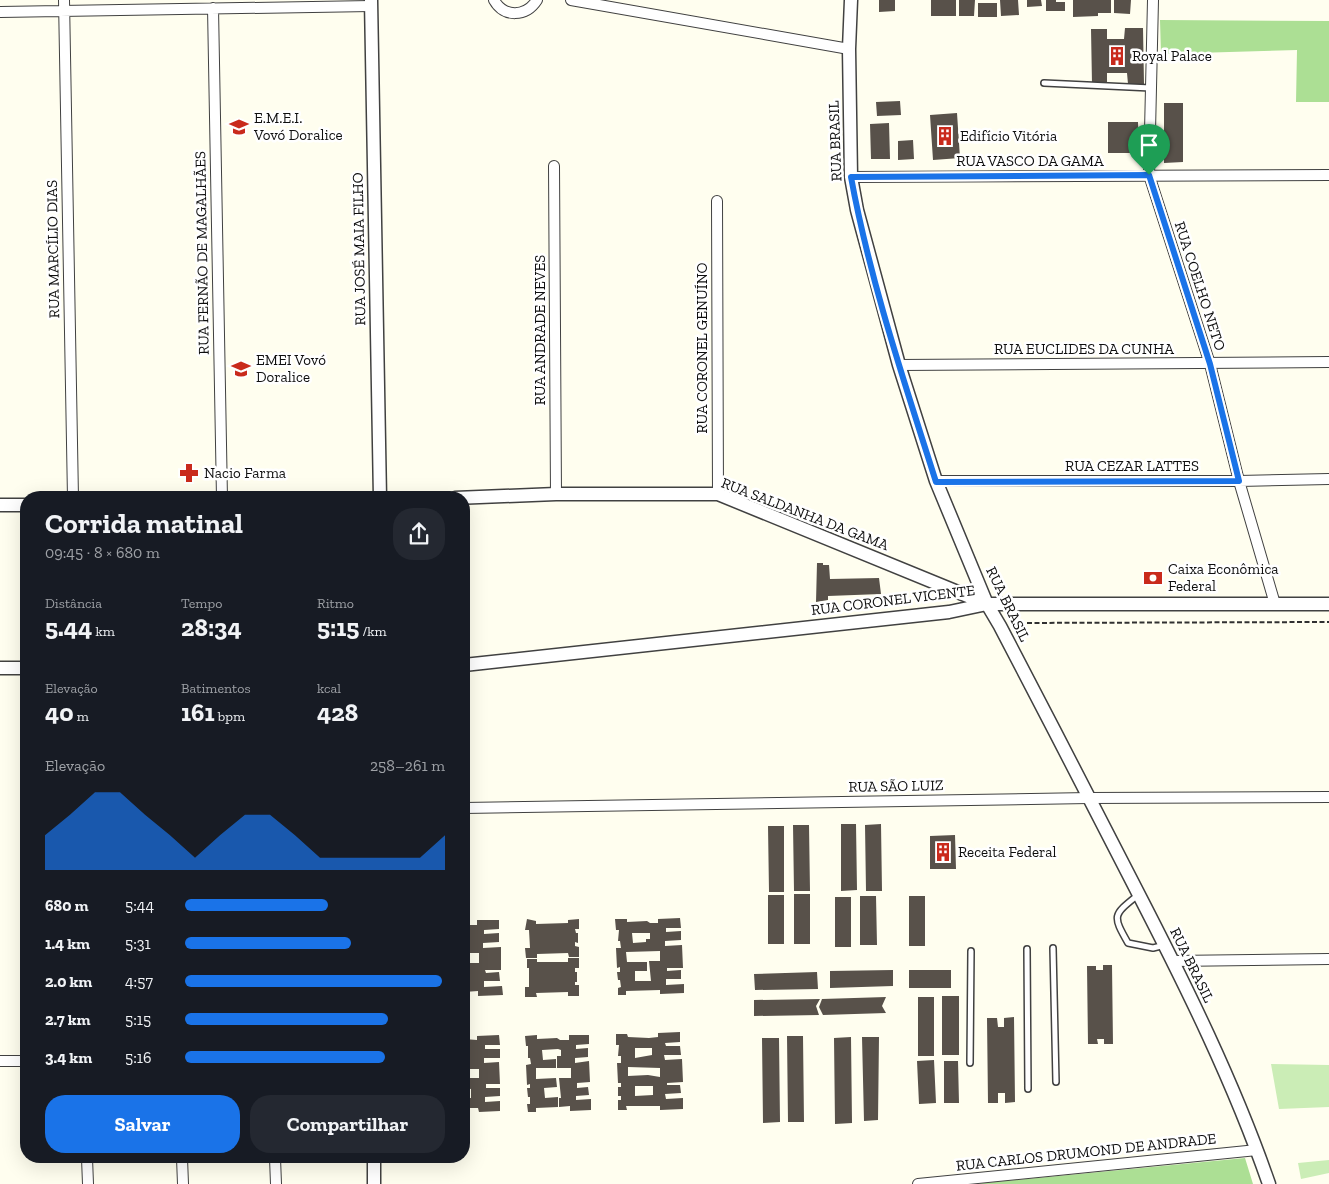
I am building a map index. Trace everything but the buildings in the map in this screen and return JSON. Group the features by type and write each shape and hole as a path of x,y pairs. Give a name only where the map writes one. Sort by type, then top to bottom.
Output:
{"street":[{"path":"494,0 501,9 516,14 531,8 536,0"},
{"path":"571,0 849,50"},
{"name":"RUA BRASIL","path":"851,0 849,50 851,177 862,228 899,365 936,482 987,604 1173,962 1224,1071 1269,1184"},
{"name":"RUA COELHO NETO","path":"1153,0 1149,175 1210,364 1239,481 1275,604"},
{"path":"0,12 64,5 213,8 371,3"},
{"name":"RUA JOSÉ MAIA FILHO","path":"371,3 380,491"},
{"name":"RUA MARCÍLIO DIAS","path":"64,5 73,491"},
{"name":"RUA FERNÃO DE MAGALHÃES","path":"213,8 222,491"},
{"name":"RUA ANDRADE NEVES","path":"554,166 556,494"},
{"name":"RUA VASCO DA GAMA","path":"851,177 1329,175"},
{"name":"RUA CORONEL GENUÍNO","path":"716,201 718,494"},
{"name":"RUA EUCLIDES DA CUNHA","path":"899,365 1329,362"},
{"name":"RUA CEZAR LATTES","path":"936,482 1329,479"},
{"name":"RUA SALDANHA DA GAMA","path":"470,497 556,494 718,494 987,604"},
{"path":"0,505 20,505"},
{"name":"RUA CORONEL VICENTE","path":"470,663 949,612 987,604 1329,604"},
{"path":"0,668 20,668"},
{"name":"RUA SÃO LUIZ","path":"470,808 1089,798 1329,797"},
{"path":"1173,962 1329,960"},
{"path":"0,1061 20,1061"},
{"name":"RUA CARLOS DRUMOND DE ANDRADE","path":"918,1184 1257,1150"},
{"path":"87,1163 88,1184"},
{"path":"182,1163 183,1184"},
{"path":"275,1163 276,1184"},
{"path":"374,1163 374,1184"}],"lane":[{"path":"1044,83 1151,88"},
{"path":"1139,894 1120,909 1116,923 1128,943 1153,948 1164,945"},
{"path":"1054,948 1056,1082"},
{"path":"1027,949 1028,1089"},
{"path":"970,1064 971,951"}],"path":[{"path":"1000,626 1012,623 1329,622"}],"green space":[{"path":"1160,20 1329,21 1329,102 1296,102 1297,50 1161,54"},
{"path":"1271,1064 1329,1065 1329,1107 1279,1109"},
{"path":"1245,1158 1253,1184 974,1184"},
{"path":"1329,1160 1329,1173 1301,1179 1298,1163"}],"place":[{"name":"Royal Palace","path":"1117,56"},
{"name":"E.M.E.I. Vovó Doralice","path":"239,127"},
{"name":"Edifício Vitória","path":"945,136"},
{"name":"EMEI Vovó Doralice","path":"241,369"},
{"name":"Nacio Farma","path":"189,473"},
{"name":"Caixa Econômica Federal","path":"1153,578"},
{"name":"Receita Federal","path":"943,852"}],"route":[{"path":"1149,175 1210,364 1239,481 936,482 899,365 866,246 851,177 1149,175"}]}
